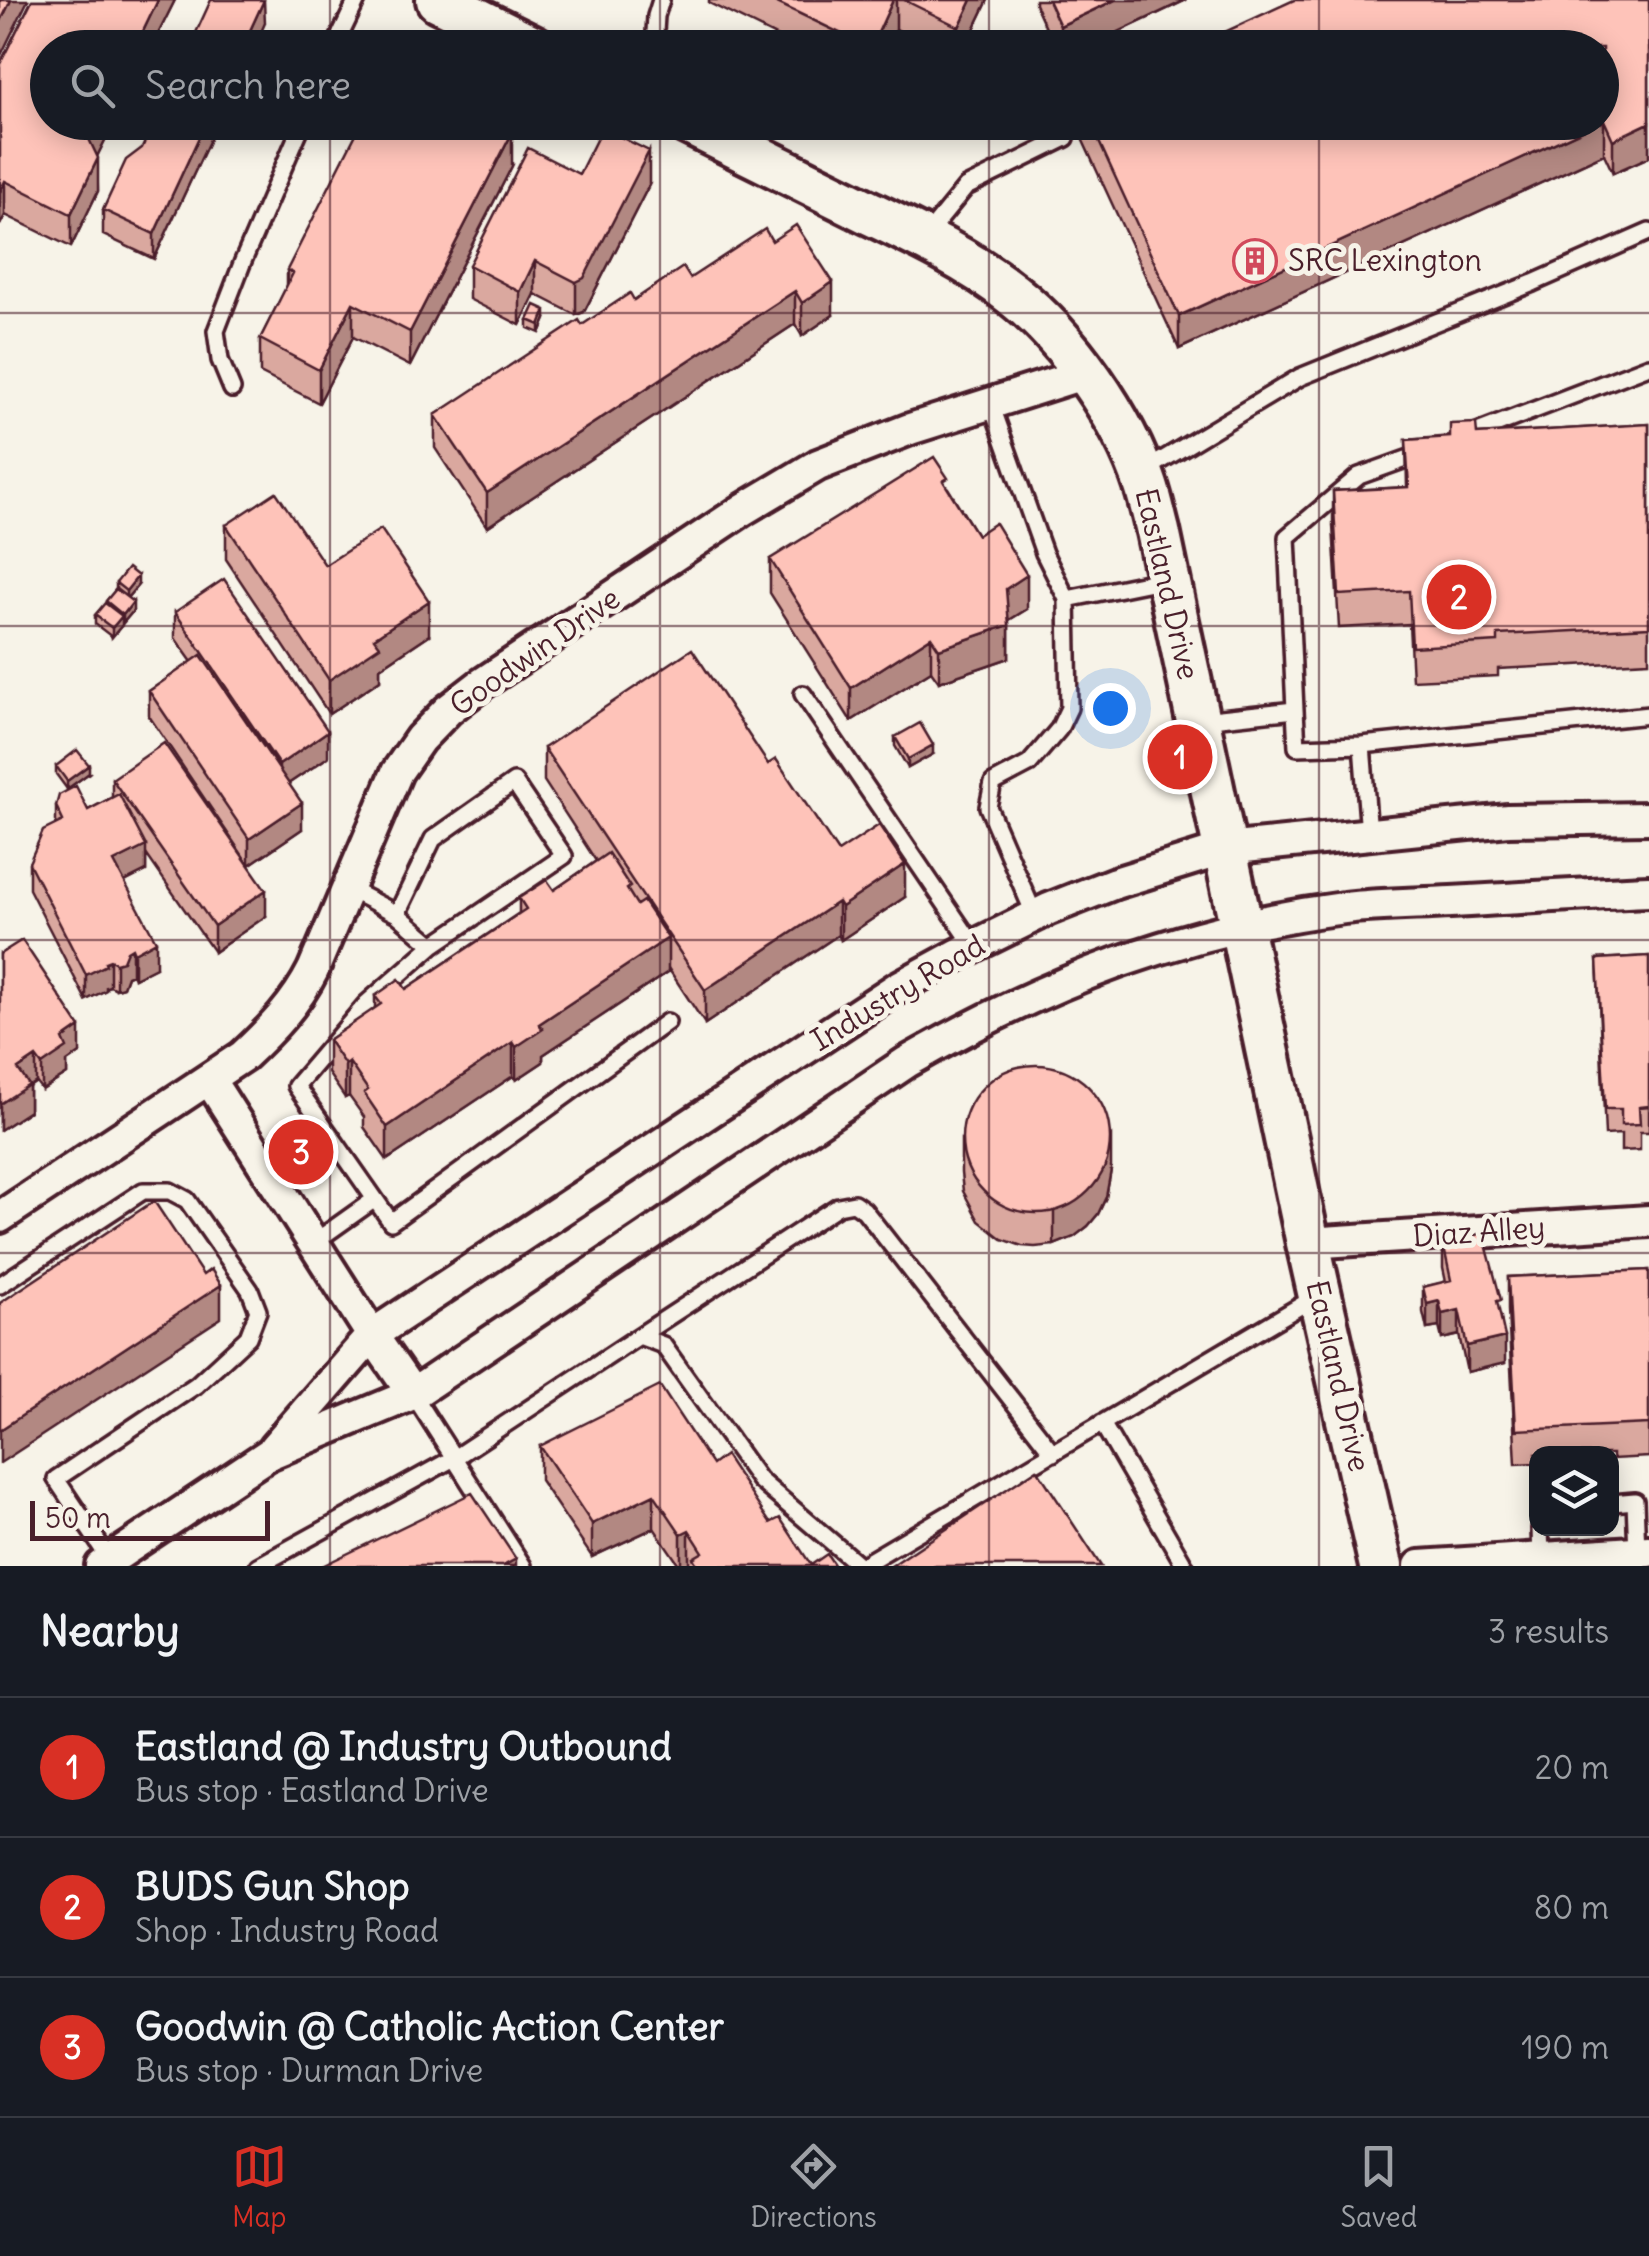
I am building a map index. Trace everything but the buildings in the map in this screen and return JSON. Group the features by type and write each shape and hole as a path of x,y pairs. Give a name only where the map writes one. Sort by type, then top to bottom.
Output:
{"street":[{"path":"438,0 499,30"},
{"name":"Eastland Drive","path":"723,140 923,239 1015,296 1086,373 1110,409 1141,473 1158,531 1380,1566"},
{"name":"Goodwin Drive","path":"0,1217 243,1056 270,1031 302,992 397,772 448,710 744,509 818,465 910,429 1086,373"},
{"name":"Industry Road","path":"269,1454 372,1334 897,988 1035,916 1116,883 1225,849 1508,820 1649,818"},
{"name":"Industry Road","path":"118,1557 269,1454 413,1394 908,1062 1052,986 1164,946 1242,926 1346,908 1649,891"},
{"path":"208,1080 413,1394"},
{"name":"Diaz Alley","path":"1308,1243 1649,1221"},
{"path":"1420,1566 1541,1543 1643,1552"}],"lane":[{"path":"343,30 357,0"},
{"path":"655,30 660,0"},
{"path":"232,390 220,360 216,331 242,260 295,140"},
{"path":"923,239 966,187 1062,140"},
{"path":"1141,473 1300,376 1534,283 1649,232"},
{"path":"1448,443 1649,366"},
{"path":"991,404 1044,553 1066,599 1069,708 1059,729 1029,764 992,782 988,807 1035,916"},
{"path":"1430,450 1359,476 1287,538 1297,747 1362,746 1649,714"},
{"path":"1066,599 1168,579"},
{"path":"803,694 974,946"},
{"path":"1198,720 1295,710"},
{"path":"1362,746 1369,834"},
{"path":"397,914 433,839 514,782 564,856 433,945 366,1004 296,1086 391,1222 667,1022"},
{"path":"347,888 397,914 433,945"},
{"path":"0,1286 143,1191 170,1192 187,1200 250,1290 258,1311 248,1337 196,1385 56,1479 118,1557"},
{"path":"314,1243 375,1199"},
{"path":"258,1566 454,1458 838,1206 854,1204 864,1210 1052,1453"},
{"path":"638,1336 662,1345 759,1480 861,1566 1320,1294"},
{"path":"413,1394 523,1566"},
{"path":"1102,1423 1185,1566"},
{"path":"1619,1502 1635,1502 1643,1552"}],"place":[{"name":"SRC Lexington","path":"1255,261"},
{"name":"BUDS Gun Shop","path":"1459,597"},
{"name":"Eastland @ Industry Outbound","path":"1180,757"},
{"name":"Goodwin @ Catholic Action Center","path":"301,1152"}]}
